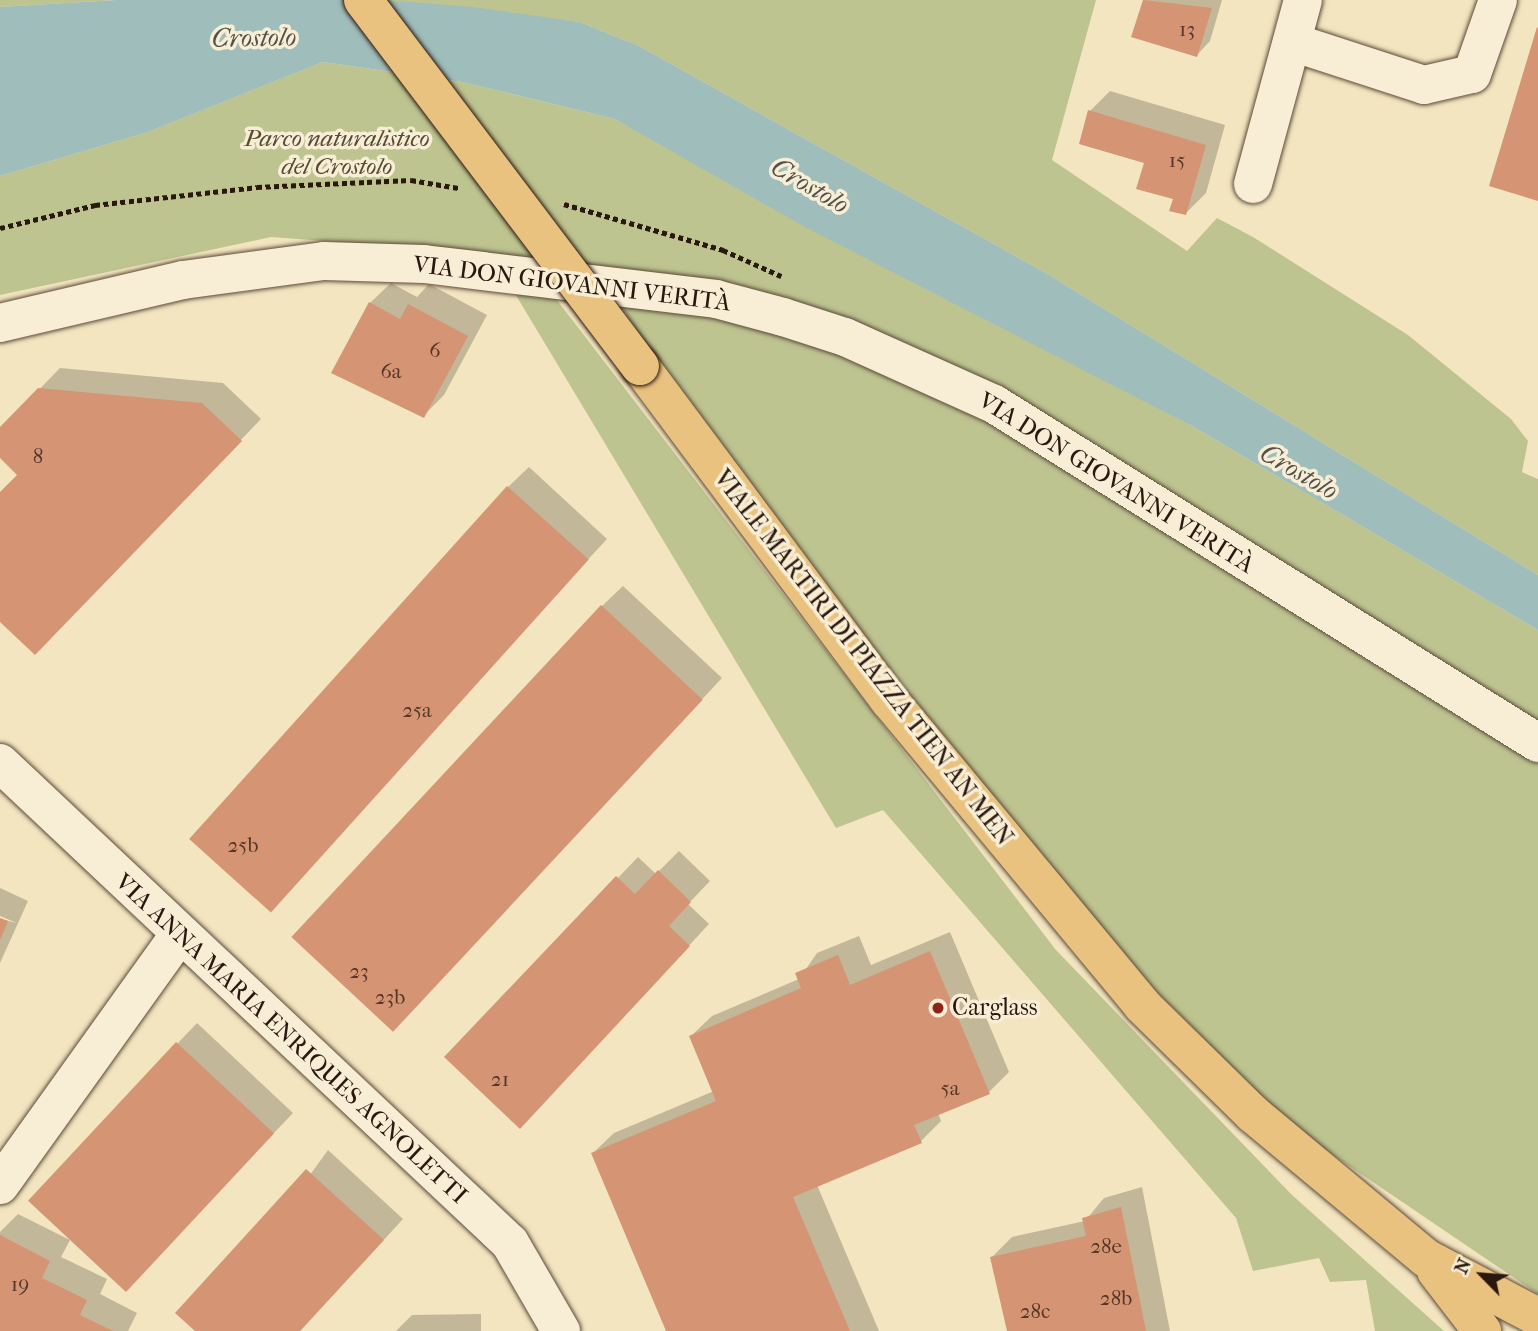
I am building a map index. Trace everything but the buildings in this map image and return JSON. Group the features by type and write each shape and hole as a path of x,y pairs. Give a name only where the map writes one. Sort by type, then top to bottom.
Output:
{"highway":[{"name":"VIALE MARTIRI DI PIAZZA TIEN AN MEN","path":"363,0 890,701 1089,948 1253,1114 1426,1258 1538,1317"},
{"name":"VIALE MARTIRI DI PIAZZA TIEN AN MEN","path":"1426,1258 1482,1331"}],"street":[{"path":"1253,184 1303,0"},
{"path":"1292,42 1424,85 1472,74 1498,0"},
{"name":"VIA DON GIOVANNI VERITÀ","path":"0,323 183,280 324,261 424,264 716,299 770,313 845,337 994,404 1538,743"},
{"name":"VIA ANNA MARIA ENRIQUES AGNOLETTI","path":"0,763 178,936 510,1243 561,1331"},
{"path":"0,1185 178,936"}],"green space":[{"path":"0,0 116,0 0,7"},
{"path":"383,0 1096,0 1052,160 1187,251 1217,218 1253,237 1408,335 1511,419 1528,441 1522,472 1538,479 1538,575 1044,272 639,46 580,22"},
{"name":"Parco naturalistico del Crostolo","path":"323,62 462,82 615,119 1192,426 1538,630 1538,724 1014,398 501,254 271,237 0,295 0,176 148,132"},
{"path":"550,291 1056,950 1292,1195 1444,1331 1375,1331 1366,1280 1330,1282 1319,1258 1253,1271 1236,1218 883,810 836,828 514,292"},
{"path":"617,300 719,313 859,358 1002,424 1538,757 1538,1294 1277,1117 1138,974 905,697 717,447"}],"water":[{"name":"Crostolo","path":"116,0 383,0 473,7 580,22 639,46 1044,272 1538,575 1538,630 1192,426 805,227 615,119 462,82 323,62 148,132 0,176 0,7"}],"place":[{"name":"Carglass","path":"938,1008"}]}
